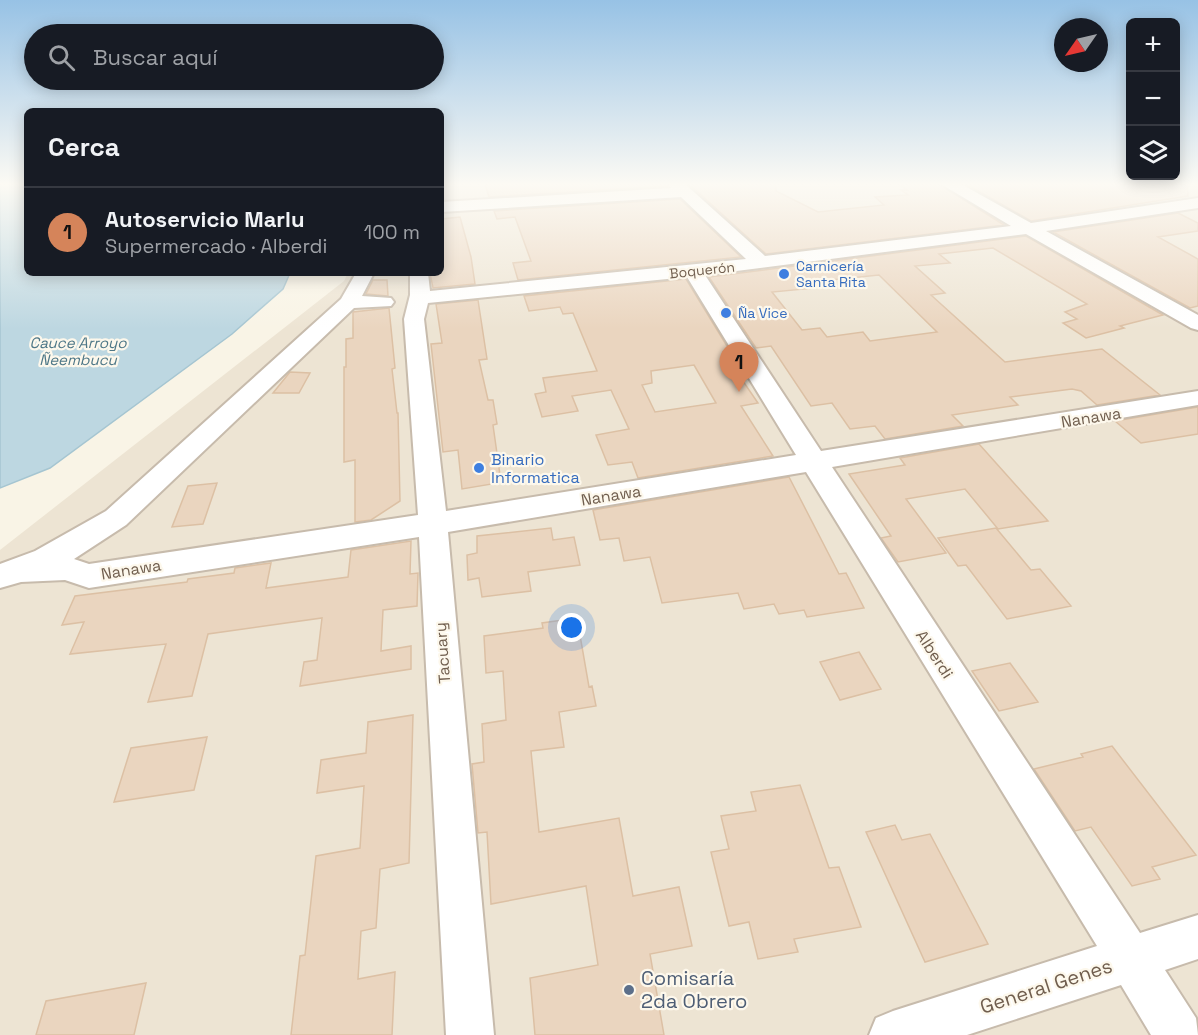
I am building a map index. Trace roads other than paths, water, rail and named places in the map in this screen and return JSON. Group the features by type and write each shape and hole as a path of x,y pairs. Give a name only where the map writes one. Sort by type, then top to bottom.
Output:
{"street":[{"path":"727,232 761,263"},
{"name":"Boquerón","path":"419,286 693,271 1002,232"},
{"path":"1034,232 1198,324"},
{"name":"Alberdi","path":"693,271 1179,1035"},
{"path":"12,574 76,543 116,518 349,302 363,276"},
{"name":"Tacuary","path":"419,286 414,319 433,524 470,1035"},
{"path":"349,302 384,302"},
{"name":"Nanawa","path":"12,574 65,568 89,576 433,524 1198,398"},
{"name":"General Genes","path":"893,1035 1198,937"}],"water":[{"name":"Cauce Arroyo Ñeembucu","path":"0,232 24,232 24,276 289,276 283,289 232,334 50,468 0,488"}],"place":[{"name":"Carnicería Santa Rita","path":"784,274"},
{"name":"Ña Vice","path":"726,313"},
{"name":"Autoservicio Marlu","path":"739,392"},
{"name":"Binario Informatica","path":"479,468"},
{"name":"Comisaría 2da Obrero","path":"629,990"}]}
